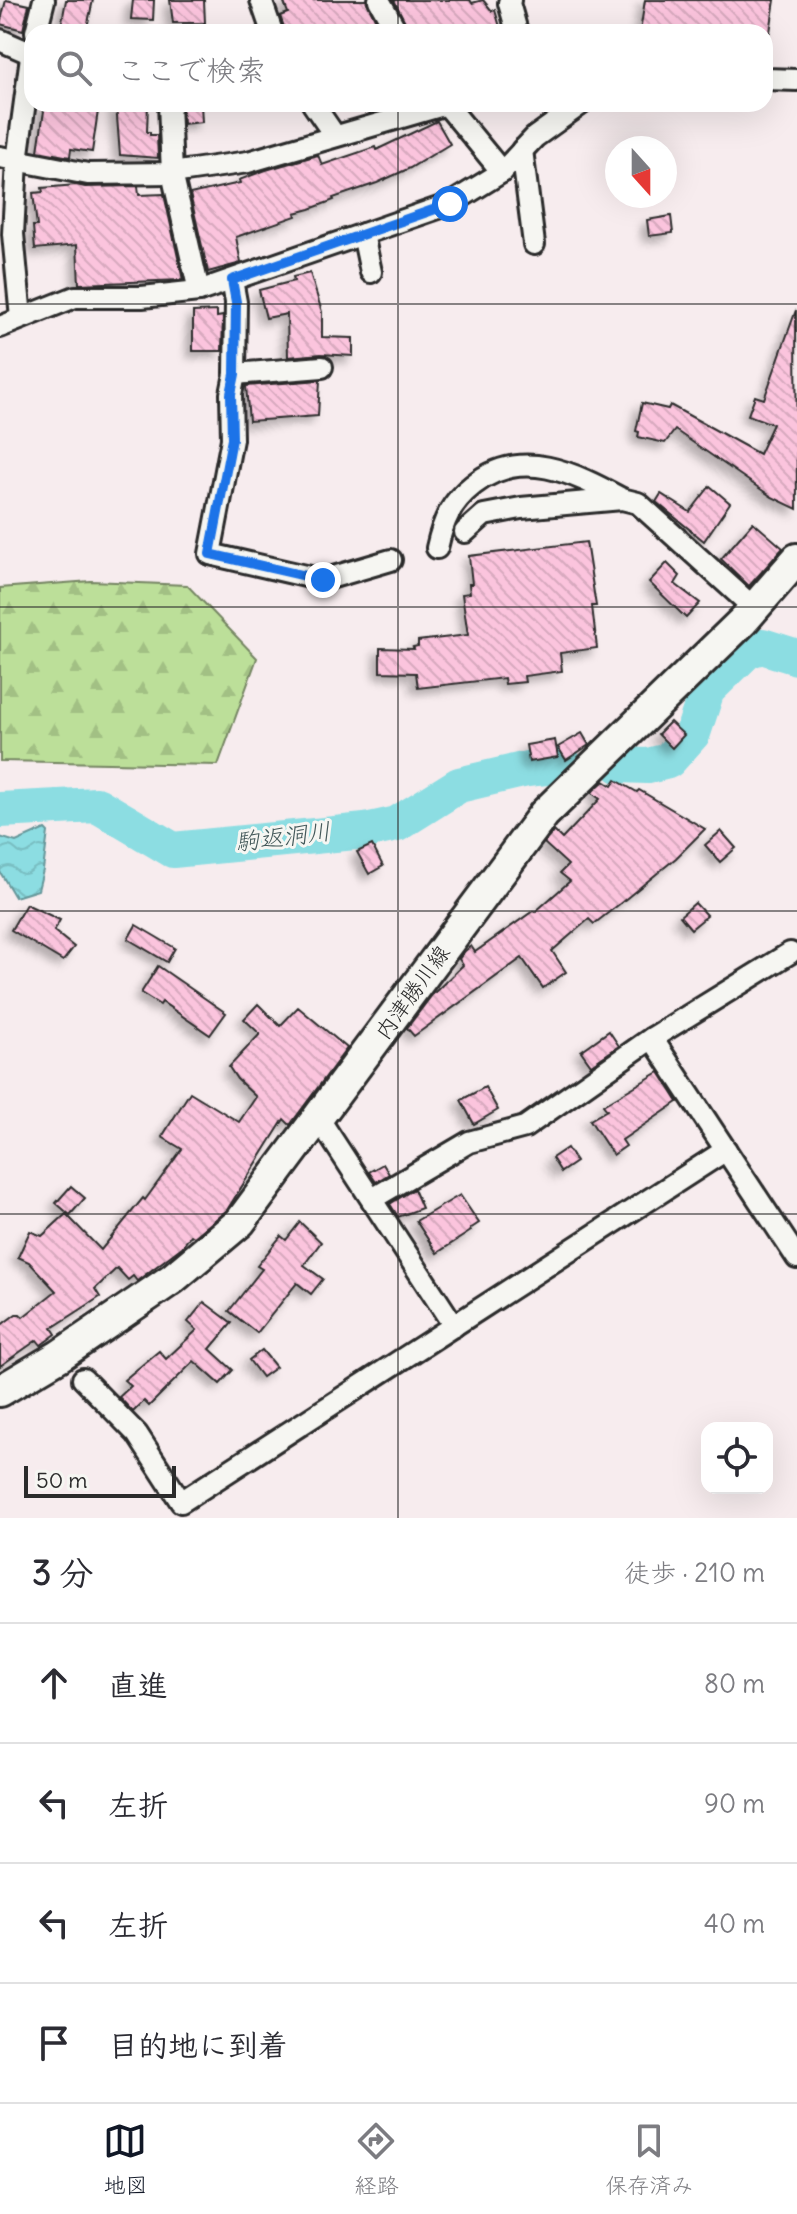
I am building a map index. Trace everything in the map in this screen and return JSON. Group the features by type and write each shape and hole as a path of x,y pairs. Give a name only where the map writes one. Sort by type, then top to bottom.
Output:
{"main road":[{"name":"内津勝川線","path":"0,1391 59,1356 172,1279 240,1222 544,814 755,609 796,563"}],"street":[{"path":"38,24 44,0"},
{"path":"261,0 269,24"},
{"path":"379,0 392,24"},
{"path":"510,0 515,24"},
{"path":"0,40 24,49"},
{"path":"773,79 797,80"},
{"path":"0,327 13,306 13,234 8,159 24,88"},
{"path":"169,112 172,173 199,291"},
{"path":"318,112 335,136"},
{"path":"8,159 88,174 172,173 248,162 419,112"},
{"path":"453,112 502,172"},
{"path":"13,306 75,297 142,297 199,291 232,280 450,204 502,172 535,137 570,112"},
{"path":"522,150 534,244"},
{"path":"363,234 371,272"},
{"path":"232,280 236,302 232,439 210,554 323,580 391,560"},
{"path":"235,374 322,367"},
{"path":"437,548 450,507 485,475 508,465 534,465 583,478 622,499 638,503 755,609"},
{"path":"465,532 484,515 521,508 622,499"},
{"path":"372,1199 469,1142 525,1127 652,1038 790,953"},
{"path":"652,1038 797,1258"},
{"path":"319,1119 454,1326"},
{"path":"83,1379 137,1434 181,1502 726,1150"}],"green space":[{"path":"91,581 187,585 257,658 218,765 0,761 0,588"}],"water":[{"path":"45,829 48,832 38,890 15,897 0,872 0,837 16,842"}],"building":[{"path":"6,0 29,5 23,30 0,24"},
{"path":"66,0 93,0 88,24 62,24"},
{"path":"133,0 154,0 153,20 131,19"},
{"path":"170,0 204,0 205,23 173,23"},
{"path":"283,0 366,0 376,21 370,24 283,24 280,16 288,13"},
{"path":"394,0 470,0 472,3 483,0 492,11 495,10 499,24 406,24"},
{"path":"645,0 775,0 771,24 641,24"},
{"path":"44,112 98,112 92,152 71,149 70,157 38,151"},
{"path":"117,112 148,112 147,132 157,135 158,158 120,155"},
{"path":"182,112 201,112 202,122 183,124"},
{"path":"437,121 450,144 377,183 236,237 241,263 208,272 190,194 240,183 239,180 266,170 318,155 322,165 375,147 376,150"},
{"path":"138,186 139,195 164,194 183,280 79,284 77,245 35,249 33,226 37,226 33,193 43,192 42,188"},
{"path":"671,216 673,233 649,236 647,220"},
{"path":"310,273 322,312 322,337 353,338 353,356 321,354 288,357 287,314 266,318 259,290 294,281 293,277"},
{"path":"796,310 797,509 772,497 675,430 665,443 638,437 639,432 636,431 642,403 668,409 670,405 759,454 773,424 748,415 755,396 764,399"},
{"path":"217,311 217,317 223,316 222,351 193,351 193,312"},
{"path":"320,380 318,416 249,421 246,386"},
{"path":"710,486 730,503 704,541 656,502 661,494 690,512"},
{"path":"753,522 783,548 749,586 721,559"},
{"path":"586,542 596,606 592,606 597,648 560,653 562,671 524,676 525,682 505,684 504,678 418,688 416,673 380,672 380,648 414,649 418,641 468,635 462,594 470,593 469,584 472,584 469,556"},
{"path":"667,563 680,576 675,584 700,603 686,618 649,582"},
{"path":"670,722 684,735 672,748 658,734"},
{"path":"582,733 589,745 566,760 558,747"},
{"path":"555,740 558,757 529,762 526,745"},
{"path":"616,780 705,829 676,858 622,902 594,924 589,919 552,951 566,972 543,988 522,958 414,1036 407,1028 432,995 463,965 459,959 465,951 471,946 475,952 535,912 570,881 560,873 568,865 544,843 554,831 562,839 600,799 592,793 594,790 604,781 612,786"},
{"path":"721,831 736,848 720,862 705,845"},
{"path":"372,845 383,866 369,874 357,852"},
{"path":"695,903 707,916 691,929 680,916"},
{"path":"26,904 60,920 54,931 74,947 63,961 11,930"},
{"path":"136,925 175,948 167,962 128,939"},
{"path":"158,966 226,1013 210,1035 162,1002 160,1005 141,993"},
{"path":"258,1004 280,1026 298,1007 347,1048 290,1125 284,1119 227,1210 194,1237 191,1235 182,1247 137,1281 133,1276 128,1280 117,1268 95,1289 100,1297 52,1328 56,1334 41,1345 37,1340 0,1366 0,1326 16,1314 23,1317 56,1291 29,1262 18,1257 30,1231 42,1236 66,1214 101,1250 143,1198 145,1200 182,1149 162,1137 190,1092 239,1122 256,1097 229,1067 260,1034 244,1019"},
{"path":"609,1031 619,1046 591,1065 581,1051"},
{"path":"659,1072 678,1102 622,1140 626,1146 613,1155 590,1120 607,1110 603,1105"},
{"path":"485,1087 498,1110 474,1124 461,1100"},
{"path":"567,1148 576,1162 561,1172 552,1158"},
{"path":"383,1164 389,1174 376,1182 369,1172"},
{"path":"71,1186 85,1198 70,1215 56,1203"},
{"path":"414,1189 422,1208 398,1217 390,1204"},
{"path":"460,1195 479,1223 437,1253 416,1221"},
{"path":"300,1222 321,1242 304,1265 323,1279 311,1294 297,1283 257,1333 229,1311 262,1269 257,1266 272,1247 281,1236 286,1240"},
{"path":"204,1302 232,1323 210,1349 233,1370 220,1384 194,1361 149,1406 144,1401 133,1412 119,1397 131,1386 124,1380 159,1351 166,1359 197,1330 188,1322"},
{"path":"262,1350 276,1367 262,1377 249,1360"}],"waterway":[{"name":"駒返洞川","path":"619,765 648,766 668,761 693,733 707,690 747,651 762,646 797,657"},
{"name":"駒返洞川","path":"0,810 97,805 173,850 365,831 397,824 459,785 527,769 565,765"}],"route":[{"path":"323,580 210,554 232,439 236,302 232,280 450,204"}]}
